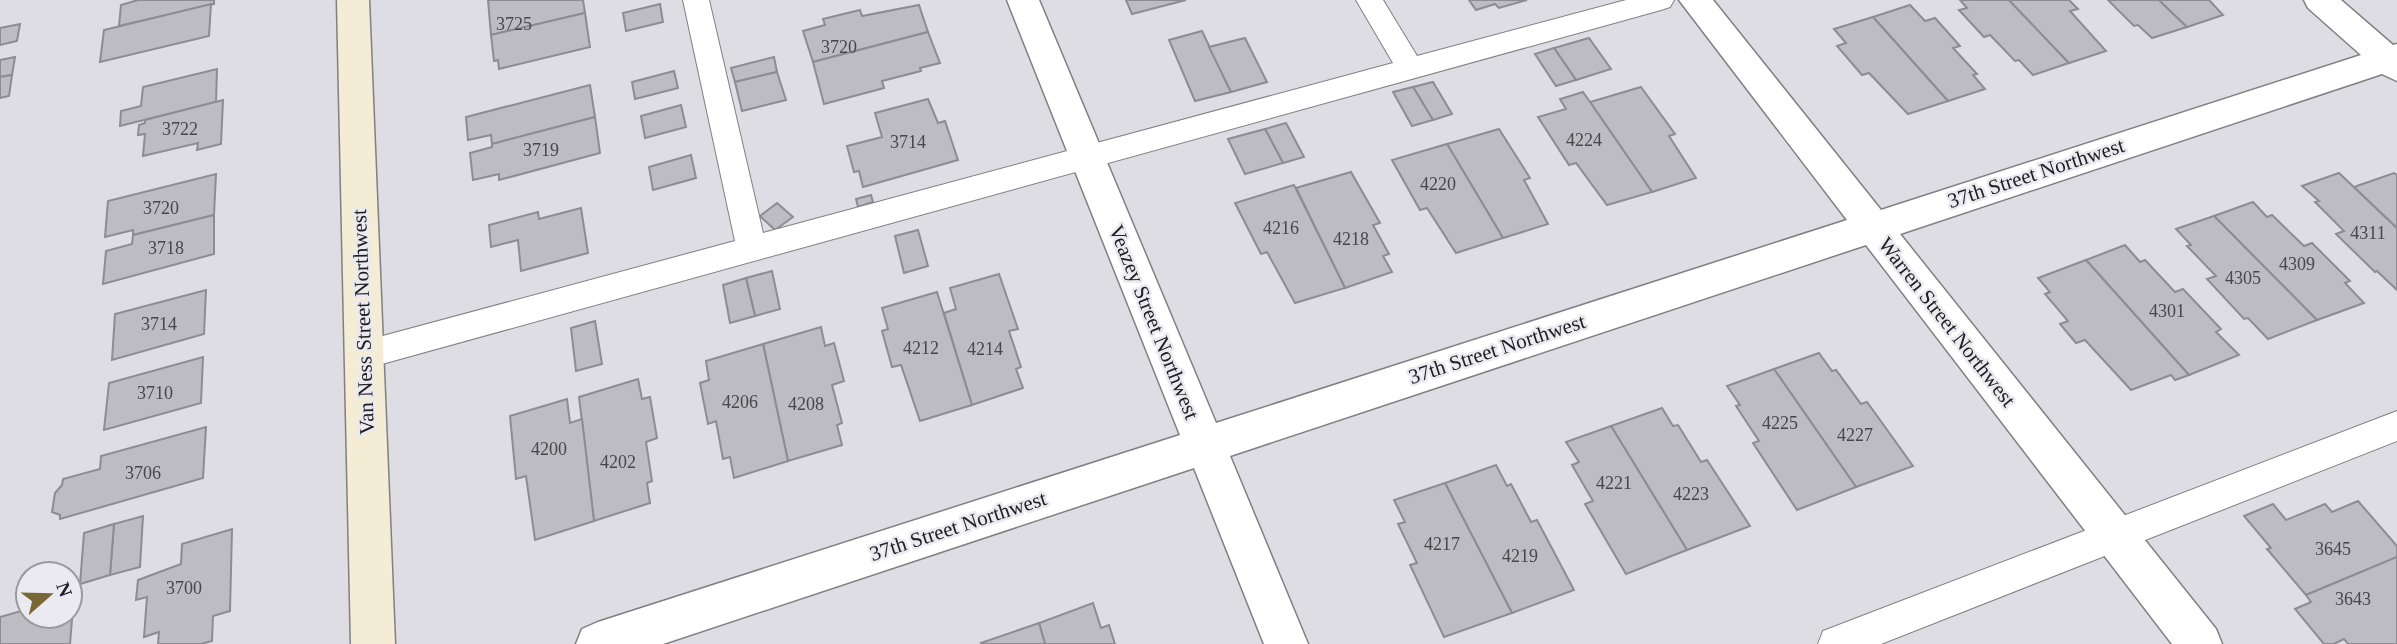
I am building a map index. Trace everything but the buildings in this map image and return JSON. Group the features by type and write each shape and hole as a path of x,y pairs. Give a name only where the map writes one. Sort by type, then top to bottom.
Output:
{"main road":[{"name":"Van Ness Street Northwest","path":"353,0 373,644"}],"street":[{"name":"Veazey Street Northwest","path":"1023,0 1286,644"},
{"name":"Warren Street Northwest","path":"1695,0 2200,644"},
{"path":"2320,0 2394,61"},
{"name":"37th Street Northwest","path":"598,644 1871,226 2394,61"}],"lane":[{"path":"696,0 752,250"},
{"path":"1368,0 1411,69"},
{"path":"363,355 1661,0"},
{"path":"1836,644 2397,426"}]}
